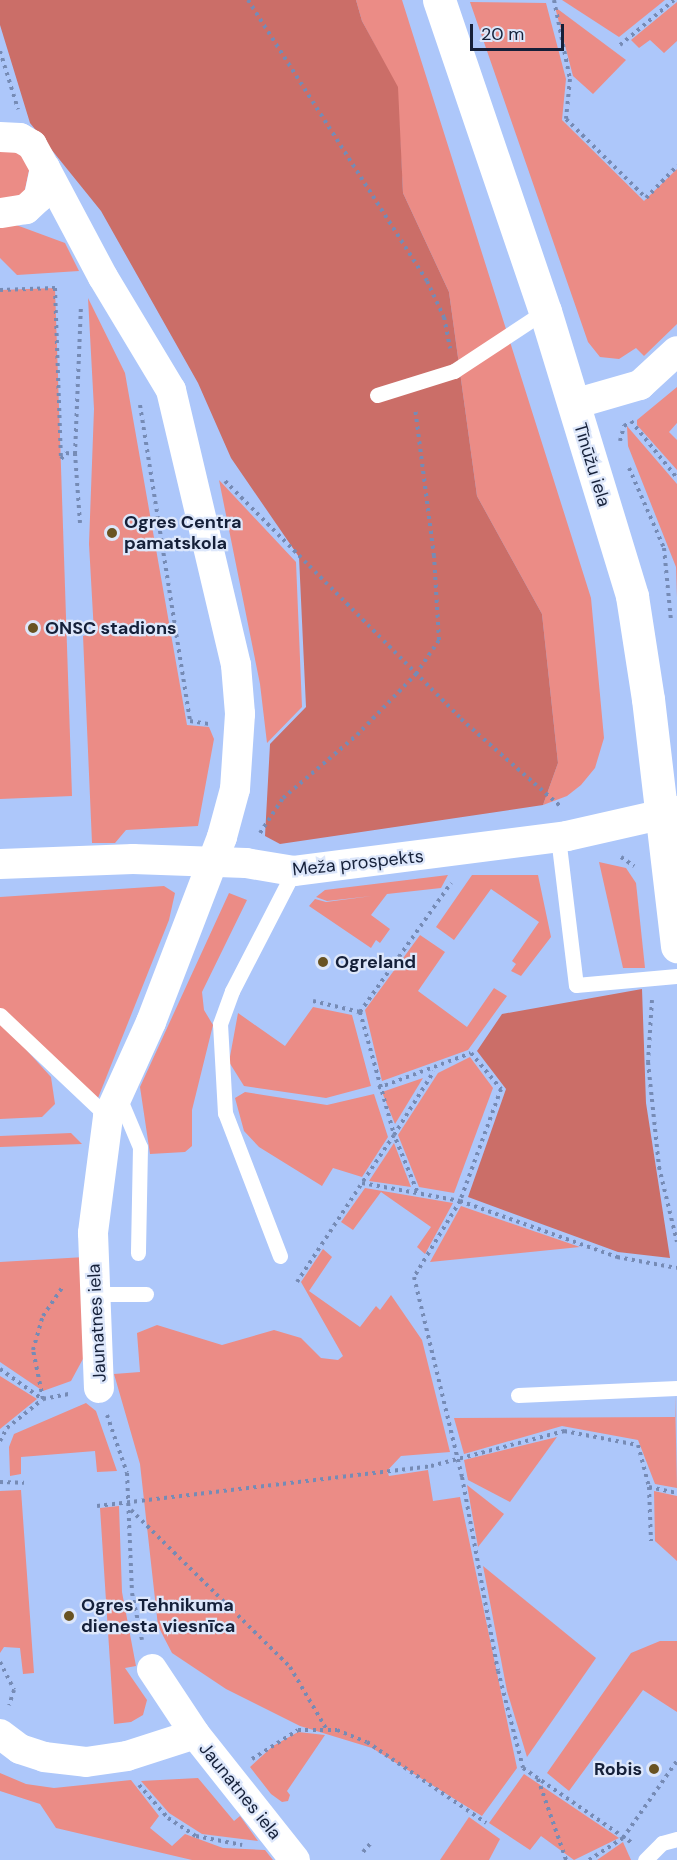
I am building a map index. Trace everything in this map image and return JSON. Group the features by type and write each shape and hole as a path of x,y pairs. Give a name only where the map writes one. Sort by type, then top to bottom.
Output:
{"main road":[{"name":"Tīnūžu iela","path":"439,0 545,311 632,596 670,812 677,946"}],"street":[{"name":"Jaunatnes iela","path":"3,129 32,145 83,240 171,390 236,665 240,714 235,789 213,861 151,1022 113,1106 97,1185 93,1254 99,1388"},
{"path":"13,211 39,196 45,168"},
{"path":"13,211 83,240"},
{"path":"574,405 640,385 677,351"},
{"name":"Meža prospekts","path":"0,864 133,859 213,861 294,871 670,812"},
{"name":"Jaunatnes iela","path":"152,1669 195,1734 295,1860"},
{"path":"3,1723 20,1749 44,1757 86,1762 127,1756 195,1734"}],"lane":[{"path":"377,395 454,371 545,311"},
{"path":"563,828 576,985 677,976"},
{"path":"280,1256 225,1113 220,1024 236,983 294,871"},
{"path":"0,1015 113,1106 140,1147 138,1253"},
{"path":"95,1294 146,1294"},
{"path":"518,1395 677,1388"},
{"path":"645,1860 662,1843 677,1839"}],"path":[{"path":"248,0 427,281 444,317 454,371"},
{"path":"554,0 570,79 566,119 646,198 677,166"},
{"path":"620,45 674,0"},
{"path":"0,290 55,288 61,459 66,453 75,454"},
{"path":"80,523 75,454 81,297"},
{"path":"256,834 263,831 283,798 357,735 416,674 439,640 429,513 411,384"},
{"path":"139,396 190,721 218,725"},
{"path":"630,422 677,478"},
{"path":"217,472 286,546 416,674 563,828"},
{"path":"417,1191 378,1088 360,1012 454,879"},
{"path":"652,980 648,1062 659,1167 677,1242"},
{"path":"313,1001 360,1012"},
{"path":"378,1088 434,1070 471,1053 501,1089 460,1201 414,1276 457,1459 498,1671 523,1768 623,1838"},
{"path":"297,1282 434,1070"},
{"path":"362,1183 417,1191 460,1201 617,1257 677,1268"},
{"path":"43,1399 33,1350 43,1316 58,1291 93,1254"},
{"path":"0,1369 43,1399"},
{"path":"0,1441 7,1428 43,1399 99,1388"},
{"name":"Jaunatnes iela","path":"99,1388 126,1473 131,1510 132,1593 152,1669"},
{"path":"97,1506 431,1466 564,1431 638,1445 649,1487 651,1541"},
{"path":"0,1482 24,1483"},
{"path":"649,1487 677,1493"},
{"path":"131,1510 291,1667 327,1730"},
{"path":"0,1662 14,1690 3,1723"},
{"path":"229,1778 275,1742 298,1730 327,1730 367,1742 486,1822"},
{"path":"127,1756 137,1782 168,1818 196,1836 227,1844 260,1845 274,1832"},
{"path":"589,1860 623,1838 677,1761"},
{"path":"538,1778 566,1860"},
{"path":"363,1852 370,1844"}],"shaded area":[{"path":"0,0 356,0 362,21 398,87 403,193 449,292 477,496 542,614 558,763 543,805 280,844 265,836 270,744 306,707 299,557 231,458 198,383 101,211 30,123 0,25"},
{"path":"356,0 402,0 591,598 604,738 595,768 581,785 567,796 543,805 558,763 542,614 477,496 449,292 403,193 397,87 362,21"},
{"path":"562,0 665,0 619,37"},
{"path":"470,2 546,3 566,79 562,120 644,201 677,169 677,324 644,356 636,348 619,359 600,357 588,342"},
{"path":"677,2 677,41 664,53 650,40 639,48 631,40"},
{"path":"555,7 626,60 593,94 573,76"},
{"path":"11,145 31,161 24,194 0,200 0,146"},
{"path":"0,219 65,243 79,271 17,275 0,258"},
{"name":"ONSC stadions","path":"55,288 72,796 0,799 0,290"},
{"path":"88,298 125,373 187,725 209,727 214,739 198,826 126,830 115,843 92,843 83,636 94,633 89,544 94,409"},
{"path":"677,387 677,423 669,432 677,440 677,470 637,425 637,420"},
{"path":"627,426 677,484 677,598 676,567 628,446"},
{"path":"219,480 296,562 302,707 267,743 260,684"},
{"path":"599,862 626,868 636,883 645,968 623,968"},
{"path":"448,875 441,888 387,894 371,915 390,929 380,943 376,940 371,948 309,906 315,899 326,902 372,896 327,901 316,897 325,890"},
{"path":"472,875 538,875 551,937 521,976 511,971 516,964 512,961 539,922 491,889 454,940 436,927"},
{"path":"164,886 175,893 169,920 98,1098 0,1009 0,897"},
{"path":"229,893 247,900 202,992 204,1010 213,1025 192,1110 192,1146 185,1152 150,1154 140,1087"},
{"path":"420,935 445,952 418,991 467,1027 494,988 507,996 468,1050 382,1081 365,1010"},
{"path":"642,989 646,1103 670,1258 618,1252 468,1197 506,1089 477,1051 502,1014"},
{"path":"313,1007 352,1015 371,1086 326,1098 244,1086 229,1062 238,1013 285,1046"},
{"path":"0,1021 51,1077 55,1104 42,1117 0,1119"},
{"path":"470,1057 493,1088 454,1193 419,1187 398,1135 438,1073"},
{"path":"423,1078 395,1124 382,1092"},
{"path":"245,1092 327,1105 374,1094 388,1137 362,1177 333,1168 322,1186 259,1147 244,1131 235,1098"},
{"path":"71,1133 82,1144 0,1147 0,1136"},
{"path":"394,1143 411,1187 369,1181"},
{"path":"365,1188 453,1203 425,1254 417,1247 431,1227 381,1192 353,1230 341,1222"},
{"path":"461,1206 580,1247 430,1262"},
{"path":"323,1249 332,1257 309,1291 360,1327 376,1306 380,1310 391,1295 422,1340 450,1452 401,1456 387,1471 389,1476 428,1470 433,1501 460,1497 517,1768 482,1816 372,1748 300,1726 226,1689 172,1653 158,1626 140,1464 114,1374 140,1372 137,1333 157,1325 222,1345 274,1330 301,1338 321,1358 338,1360 343,1356 301,1282"},
{"path":"85,1257 84,1357 71,1381 43,1391 0,1362 0,1262"},
{"path":"0,1376 37,1399 0,1429"},
{"path":"675,1394 677,1488 655,1484 638,1440 562,1426 464,1454 454,1418 675,1417"},
{"path":"86,1403 96,1411 117,1471 97,1472 95,1451 21,1457 21,1474 10,1476 9,1447 14,1434"},
{"path":"557,1437 510,1502 468,1480 464,1460"},
{"path":"467,1485 504,1514 478,1547"},
{"path":"21,1490 34,1673 23,1674 20,1648 4,1647 0,1653 0,1491"},
{"path":"654,1491 677,1496 677,1561 655,1541"},
{"path":"119,1506 122,1592 136,1666 125,1668 147,1700 143,1715 131,1722 114,1724 100,1508"},
{"path":"483,1566 596,1658 527,1757 507,1691"},
{"path":"660,1641 677,1641 677,1712 643,1690 569,1791 547,1773 631,1653"},
{"path":"298,1732 325,1735 287,1791 290,1795 288,1801 282,1802 271,1794 250,1767 273,1746"},
{"path":"0,1773 26,1784 54,1788 131,1780 159,1816 150,1828 172,1846 185,1834 223,1848 265,1850 273,1860 192,1860 56,1828 40,1804 0,1791"},
{"path":"524,1774 619,1838 574,1860 541,1836 530,1850 489,1823"},
{"path":"198,1778 234,1821 240,1816 258,1841 202,1834 169,1813 141,1781"},
{"path":"469,1817 500,1839 489,1860 440,1860"},
{"path":"623,1842 631,1860 597,1860"}],"place":[{"name":"Ogres Centra pamatskola","path":"112,533"},
{"name":"ONSC stadions","path":"33,628"},
{"name":"Ogreland","path":"323,962"},
{"name":"Ogres Tehnikuma dienesta viesnīca","path":"69,1616"},
{"name":"Robis","path":"654,1769"}]}
